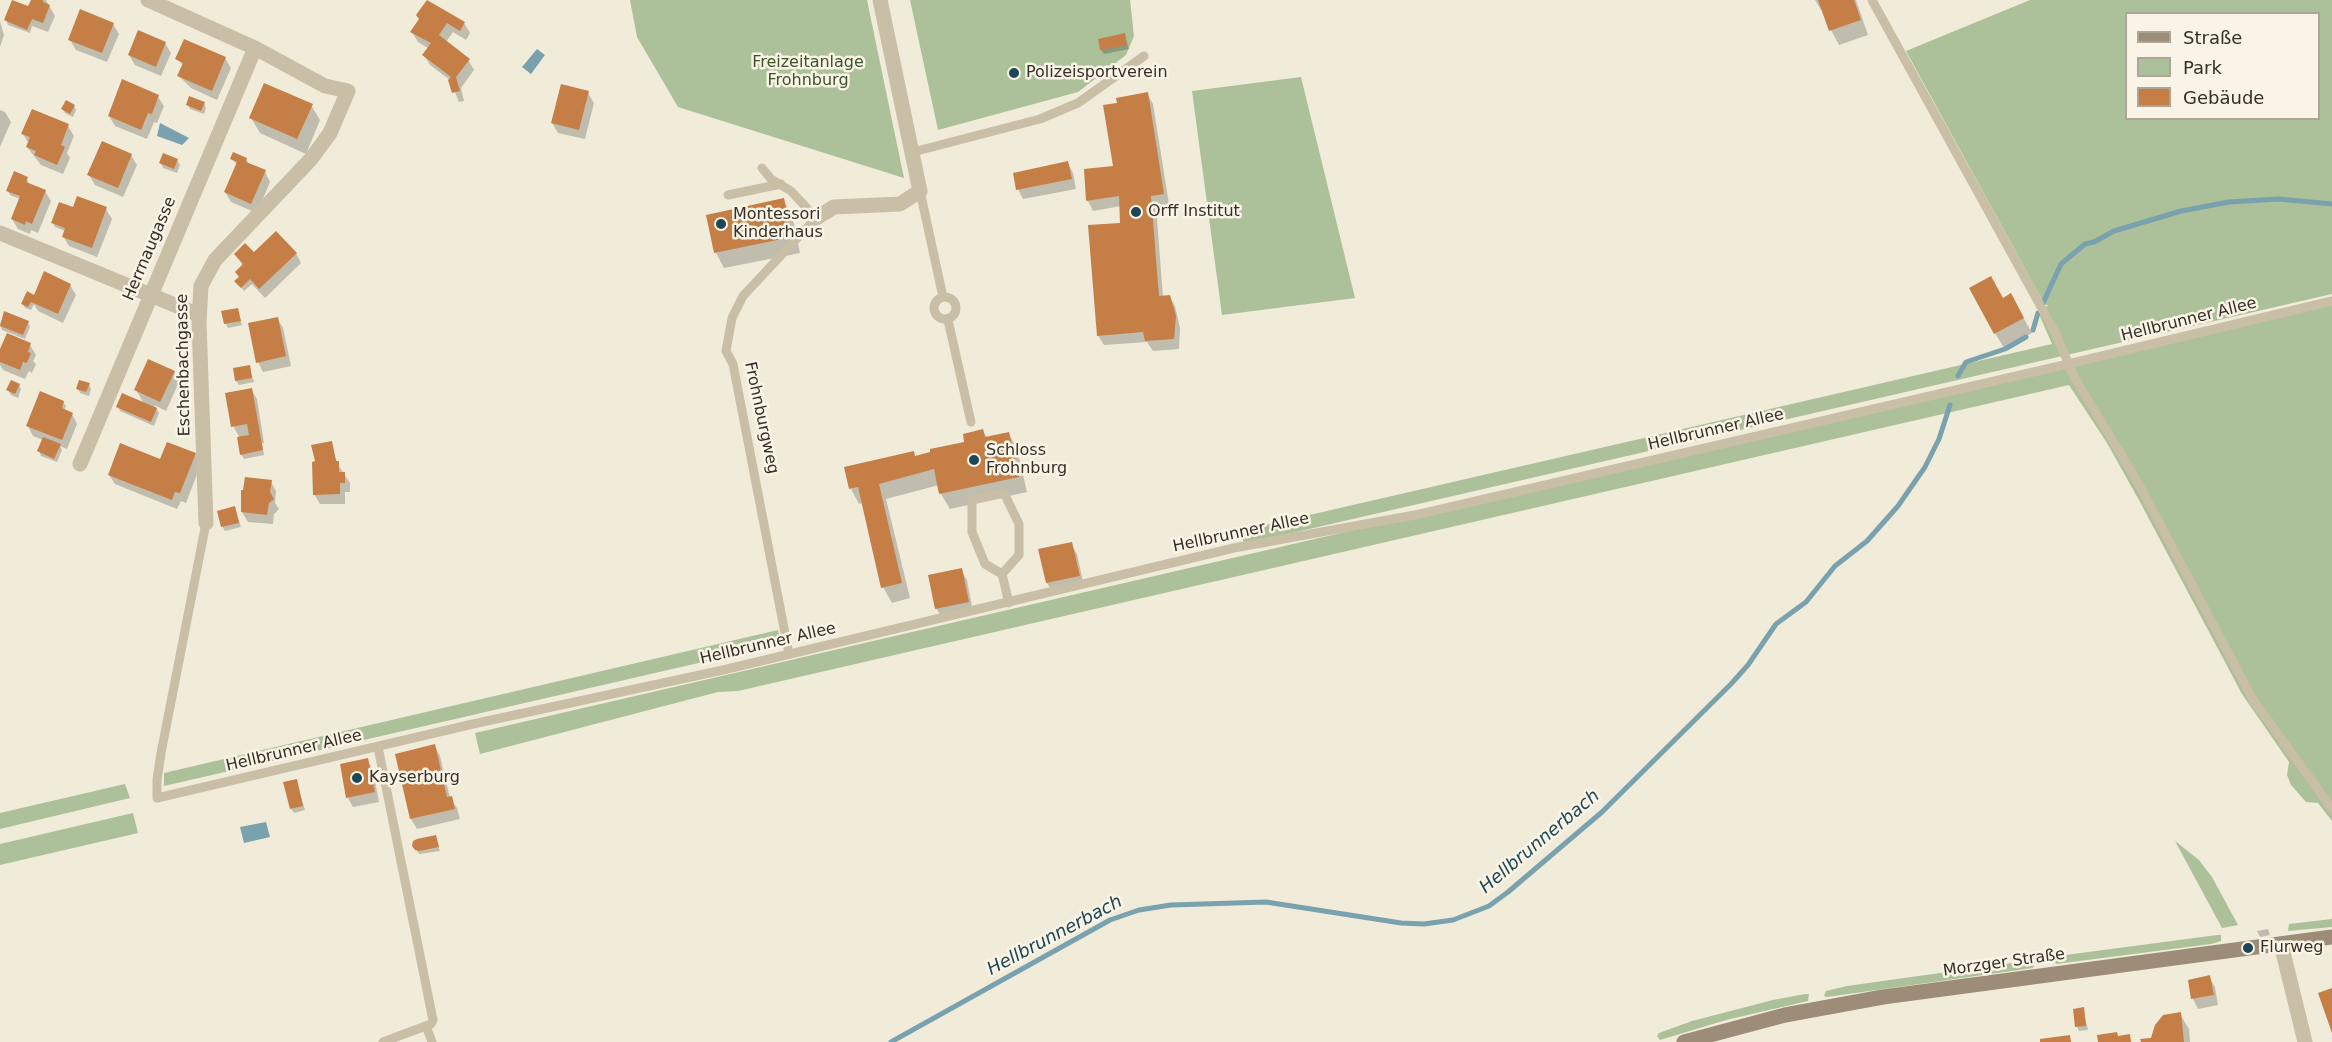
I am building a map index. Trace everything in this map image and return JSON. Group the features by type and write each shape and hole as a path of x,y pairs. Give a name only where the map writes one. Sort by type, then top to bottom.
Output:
{"street":[{"name":"Eschenbachgasse","path":"148,0 255,48 325,86 348,91 330,133 310,159 216,260 201,286 199,315 206,523"},
{"path":"880,0 920,190"},
{"name":"Herrnaugasse","path":"80,464 149,295 255,48"},
{"name":"Frohnburgweg","path":"816,218 834,207 900,204 920,190"},
{"path":"0,233 199,315"},
{"name":"Morzger Straße","path":"1683,1042 1785,1015 1883,997 2332,937"},
{"path":"2282,944 2306,1042"}],"lane":[{"path":"1872,0 2056,334 2082,393 2136,479 2252,698 2332,809"},
{"path":"913,152 1040,119 1078,103 1144,56"},
{"path":"762,168 771,179 791,191 816,218"},
{"path":"728,195 781,184"},
{"path":"920,190 943,297"},
{"name":"Frohnburgweg","path":"789,654 733,364 726,351 732,318 743,296 816,218"},
{"path":"943,297 952,299 957,306 955,315 948,320 939,318 934,311 936,302 943,297"},
{"name":"Hellbrunner Allee","path":"157,798 1009,603 1234,548 1420,514 2332,301"},
{"path":"948,320 971,422"},
{"path":"1002,574 1019,555 1019,524 1004,493 972,500 972,532 985,564 1002,574 1009,603"},
{"name":"Eschenbachgasse","path":"157,798 161,753 206,523"},
{"path":"378,747 432,1009 432,1022 383,1042"},
{"path":"426,1026 432,1042"}],"green space":[{"name":"Freizeitanlage Frohnburg","path":"630,0 867,0 904,178 678,107 637,37"},
{"name":"Polizeisportverein","path":"910,0 1130,0 1134,36 1126,55 1078,92 938,130"},
{"path":"2030,0 2332,0 2332,294 1244,544 1240,531 2052,344 2039,314 2048,305 2045,305 1906,51"},
{"path":"1301,77 1355,298 1222,315 1192,91"},
{"path":"2332,304 2332,821 2318,803 2306,802 2291,785 2287,775 2289,762 2242,694 2107,443 2069,385 738,691 718,692 480,754 475,733"},
{"path":"778,630 781,644 164,786 164,773"},
{"path":"125,784 130,798 0,829 0,813"},
{"path":"133,813 138,833 0,865 0,844"},
{"path":"2175,841 2199,860 2212,877 2238,925 2222,928"},
{"path":"2332,919 2332,927 2288,931 2289,924"},
{"path":"2221,935 2221,941 2211,944 2056,964 2055,962 2055,957 2058,956"},
{"path":"2033,960 2035,962 2033,968 1824,996 1826,991 1847,986"},
{"path":"1809,994 1808,1001 1726,1020 1660,1040 1657,1036 1659,1033 1692,1021"}],"water":[{"path":"537,49 545,55 531,74 522,67"},
{"path":"160,123 189,138 182,145 157,136"},
{"path":"266,822 270,837 244,843 240,827"}],"building":[{"path":"12,0 28,6 31,0 43,0 50,5 43,23 32,19 27,30 4,20"},
{"path":"427,0 465,22 460,31 447,23 439,35 470,59 456,77 460,91 452,93 448,80 451,77 422,55 431,43 410,32 419,19 416,15"},
{"path":"1818,0 1854,0 1861,20 1829,31"},
{"path":"80,9 114,23 102,53 68,40"},
{"path":"138,30 166,42 156,67 128,55"},
{"path":"1125,33 1127,45 1100,50 1098,39"},
{"path":"184,39 226,57 212,91 177,76 183,63 175,59"},
{"path":"122,79 159,95 152,114 148,113 141,130 108,116"},
{"path":"264,83 313,104 297,139 249,118"},
{"path":"561,84 589,91 579,130 551,123"},
{"name":"Orff Institut","path":"1148,92 1164,194 1151,196 1159,296 1170,295 1176,316 1174,339 1145,341 1143,332 1097,336 1088,225 1120,223 1119,196 1086,201 1084,169 1113,166 1103,105 1117,103 1116,98"},
{"path":"189,96 205,102 201,111 186,105"},
{"path":"66,100 75,105 70,114 61,109"},
{"path":"32,109 69,124 61,145 65,147 57,165 34,155 36,151 26,147 30,137 21,134"},
{"path":"102,141 132,154 118,188 87,175"},
{"path":"233,152 247,158 246,162 266,170 251,204 224,192 237,162 230,159"},
{"path":"163,153 178,159 174,169 159,163"},
{"path":"1068,161 1072,179 1016,190 1013,173"},
{"path":"14,171 28,177 26,182 46,190 32,224 26,221 25,225 11,219 20,196 6,191"},
{"path":"77,196 107,207 92,248 62,237 65,228 51,223 59,202 73,207"},
{"path":"784,198 792,237 714,253 706,215"},
{"path":"276,231 297,253 259,289 250,279 241,288 234,281 239,277 235,272 243,264 234,254 245,243 254,252"},
{"path":"44,271 71,284 58,314 31,302 28,307 21,304 27,291 34,295"},
{"path":"1991,276 2003,298 2011,293 2024,318 1994,334 1969,288"},
{"path":"238,308 241,321 224,324 221,311"},
{"path":"4,311 29,321 23,335 0,326"},
{"path":"278,317 286,356 256,363 248,323"},
{"path":"7,333 31,343 28,352 31,353 27,363 23,362 20,370 0,362 0,349"},
{"path":"148,359 175,371 160,402 134,390"},
{"path":"250,365 252,378 235,381 233,368"},
{"path":"11,380 20,384 15,394 6,390"},
{"path":"79,380 90,383 86,392 76,389"},
{"path":"252,388 263,450 240,455 237,437 249,435 247,424 231,427 225,393"},
{"path":"40,391 64,401 62,408 73,413 62,440 26,426"},
{"path":"122,393 157,408 151,422 116,407"},
{"path":"983,429 985,437 1009,432 1019,477 939,494 934,469 879,484 902,583 881,588 858,487 849,489 844,467 914,451 915,456 930,452 930,449 964,442 963,434"},
{"path":"43,437 61,444 54,459 37,451"},
{"path":"332,441 336,461 339,461 339,472 345,472 345,483 340,483 340,494 313,495 312,462 315,461 311,445"},
{"path":"167,442 196,453 180,493 175,492 172,500 108,475 120,443 160,459"},
{"path":"245,477 272,480 270,492 274,499 269,503 267,515 241,512 241,490 243,490"},
{"path":"235,506 239,523 221,527 217,511"},
{"path":"1072,542 1080,576 1046,583 1038,549"},
{"path":"962,568 969,602 935,609 928,575"},
{"path":"435,744 447,797 452,796 455,809 410,819 395,754"},
{"name":"Kayserburg","path":"368,758 375,792 346,798 340,764"},
{"path":"297,779 303,806 290,809 283,782"},
{"path":"436,835 439,847 419,851 412,846 413,841 417,839"},
{"path":"2210,975 2214,995 2191,999 2188,980"},
{"path":"2332,988 2332,1033 2318,993"},
{"path":"2084,1007 2086,1026 2075,1027 2073,1009"},
{"path":"2181,1012 2184,1042 2141,1042 2140,1039 2151,1038 2155,1025 2163,1015"},
{"path":"2117,1032 2118,1036 2130,1034 2131,1042 2098,1042 2097,1035"},
{"path":"2070,1035 2071,1042 2040,1042 2040,1039"}],"waterway":[{"name":"Hellbrunnerbach","path":"2043,303 2061,264 2085,244 2094,242 2114,231 2181,211 2229,202 2279,199 2332,204"},
{"name":"Hellbrunnerbach","path":"2033,330 2038,313"},
{"name":"Hellbrunnerbach","path":"1958,376 1966,362 2005,349 2026,337"},
{"name":"Hellbrunnerbach","path":"891,1042 1110,920 1139,910 1171,905 1266,902 1401,923 1424,924 1453,920 1489,906 1602,812 1731,684 1748,665 1776,624 1806,602 1835,566 1867,541 1898,506 1925,467 1939,439 1950,405"}],"place":[{"name":"Polizeisportverein","path":"1014,73"},
{"name":"Orff Institut","path":"1136,212"},
{"name":"Montessori Kinderhaus","path":"721,224"},
{"name":"Schloss Frohnburg","path":"974,460"},
{"name":"Kayserburg","path":"357,778"},
{"name":"Flurweg","path":"2248,948"}]}
